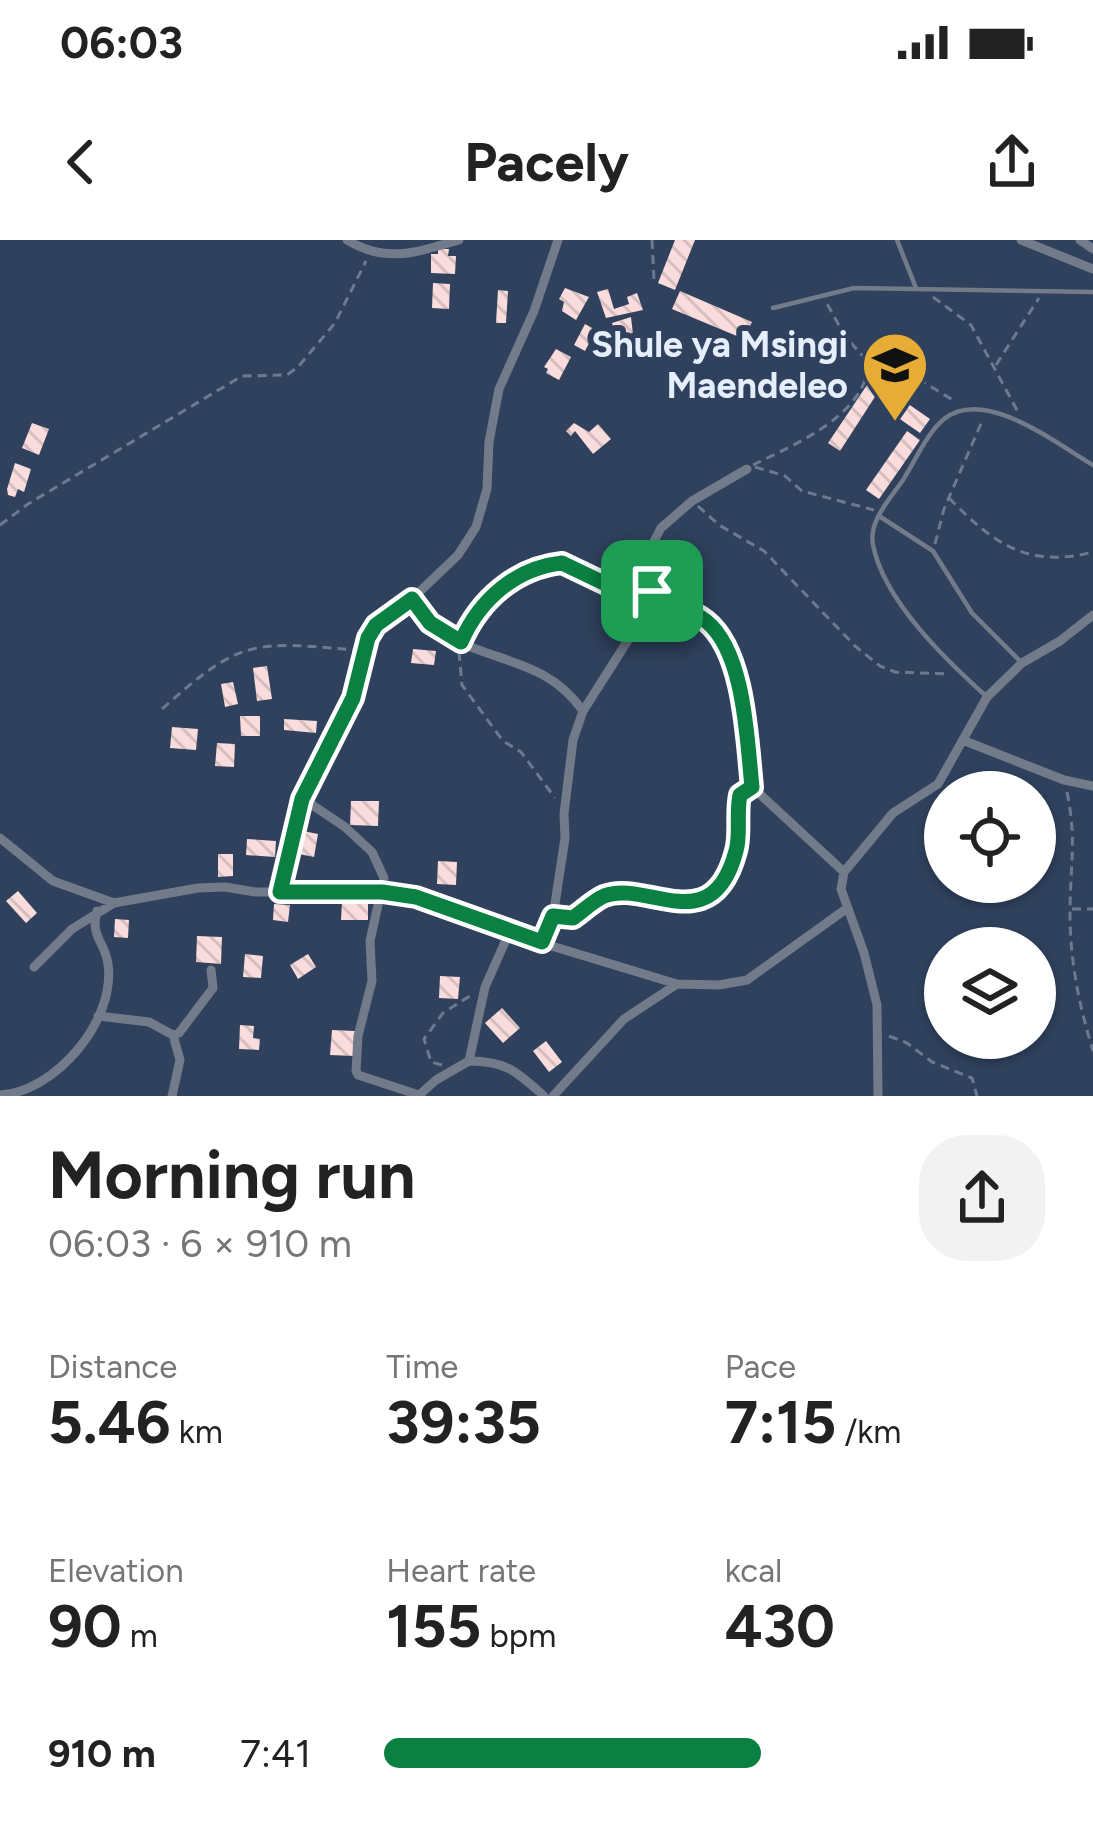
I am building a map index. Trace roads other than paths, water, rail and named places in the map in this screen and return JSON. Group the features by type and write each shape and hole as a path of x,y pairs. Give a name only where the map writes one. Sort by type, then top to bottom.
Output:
{"street":[{"path":"347,240 369,254 409,254 458,240"},
{"path":"280,892 302,799 353,698 364,651 376,625 458,555 476,526 487,488 488,442 500,388 535,311 558,240"},
{"path":"1022,240 1093,269"},
{"path":"1080,240 1093,249"},
{"path":"542,942 553,916 565,838 573,740 583,711 652,597 652,545 661,528 692,500 750,467"},
{"path":"652,597 702,617 725,647 743,699 752,787 844,872"},
{"path":"412,599 430,623 461,642 528,666 561,685 583,711"},
{"path":"878,1096 879,1033 871,976 846,909 844,872 893,813 938,784 987,697 1022,663 1093,614"},
{"path":"964,741 1064,780 1093,786"},
{"path":"302,799 345,827 372,852 383,878 370,941 372,981 358,1036 358,1076 418,1095 469,1060 485,987 509,933"},
{"path":"0,838 53,881 114,903"},
{"path":"34,968 97,911 181,889 382,892 416,897 509,933 677,984 747,980 846,909"},
{"path":"0,1095 21,1093 81,1049 98,1016 108,964 93,927 97,911"},
{"path":"173,1036 213,988 212,970"},
{"path":"554,1096 624,1019 677,984"},
{"path":"98,1016 149,1022 173,1036 180,1060 172,1096"},
{"path":"469,1060 512,1068 544,1096"},
{"path":"40,1080 48,1096"}],"lane":[{"path":"897,240 919,288"},
{"path":"773,308 854,288 1093,292"},
{"path":"987,697 915,621 886,577 872,542 880,514 940,423 969,410 1023,422 1093,465"},
{"path":"880,514 933,551 972,614 1022,663"}],"place":[{"name":"Shule ya Msingi Maendeleo","path":"895,424"}]}
